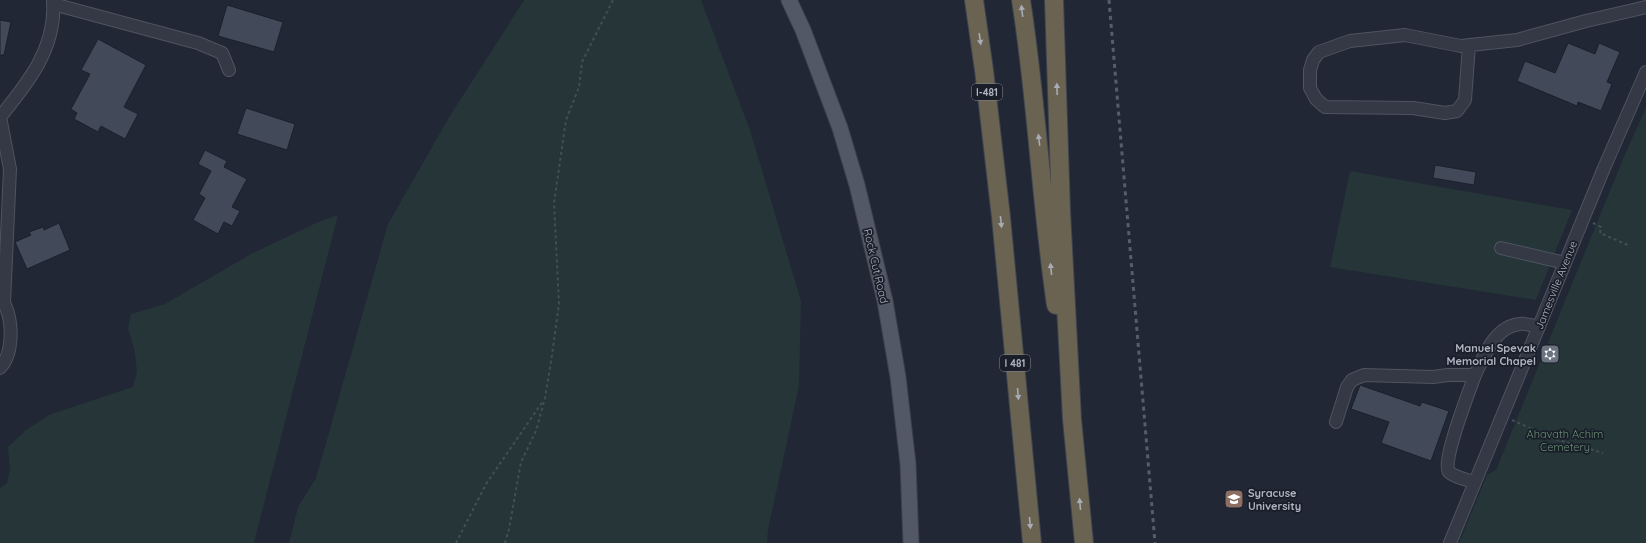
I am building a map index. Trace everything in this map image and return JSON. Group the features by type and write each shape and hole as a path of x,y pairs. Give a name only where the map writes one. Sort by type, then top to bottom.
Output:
{"highway":[{"name":"I-481","path":"974,0 983,62 996,184"},
{"path":"1021,0 1039,145 1051,272 1072,419"},
{"path":"1054,0 1061,212 1072,419 1084,543"},
{"name":"I 481","path":"996,184 1032,543"}],"main road":[{"name":"Rock Cut Road","path":"790,0 840,128 857,185 885,301 898,377 908,464 911,543"}],"street":[{"path":"0,368 9,350 10,333 9,313 4,303 10,169 0,117 36,70 43,56 53,20 53,2 198,44 222,53 229,70"},
{"path":"1469,45 1465,100 1457,111 1445,113 1413,108 1325,107 1316,99 1310,88 1310,70 1313,60 1319,52 1350,41 1405,35 1461,46 1469,45 1517,40 1586,21 1646,7"},
{"name":"Jamesville Avenue","path":"1450,543 1604,168 1646,72"},
{"path":"1501,248 1565,263"},
{"path":"1474,482 1452,474 1448,471 1446,466 1448,452 1475,375 1487,350 1502,331 1512,325 1522,324 1539,327"},
{"path":"1336,422 1347,387 1352,380 1364,375 1433,377 1448,375 1475,375"}],"path":[{"path":"505,543 510,530 521,462 536,431 545,398 559,304 554,203 566,120 579,87 582,62 613,0"},
{"path":"1601,227 1600,233 1630,246"},
{"path":"456,543 486,484 545,398"},
{"path":"1502,416 1552,438 1603,453"}],"green space":[{"path":"524,0 701,0 750,130 801,301 799,386 768,530 767,543 289,543 298,507 316,478 388,224 448,119"},
{"name":"Ahavath Achim Cemetery","path":"1646,108 1646,543 1459,543 1487,475 1496,470 1625,154"},
{"path":"1350,171 1572,210 1536,300 1330,267"},
{"path":"338,215 254,543 0,543 0,488 7,483 10,470 8,447 26,430 49,415 133,387 137,372 135,353 128,328 131,314 165,304 251,254 316,223"}],"building":[{"path":"227,5 283,22 274,52 218,36"},
{"path":"0,20 11,22 4,55 0,55"},
{"path":"98,39 146,65 124,107 138,114 125,139 101,126 98,132 74,119 77,113 71,109 90,74 81,70"},
{"path":"1568,43 1595,54 1599,43 1620,52 1607,82 1612,84 1601,111 1578,102 1577,106 1517,81 1525,61 1555,73"},
{"path":"246,108 295,124 287,150 237,134"},
{"path":"205,150 227,161 224,167 247,179 232,207 240,211 232,226 224,222 218,234 193,220 205,198 199,194 211,171 198,164"},
{"path":"1435,165 1476,172 1474,185 1433,178"},
{"path":"59,223 70,250 27,269 15,242 31,235 29,232 43,227 44,230"},
{"name":"Manuel Spevak Memorial Chapel","path":"1548,344 1558,348 1551,363 1542,359"},
{"path":"1360,385 1420,406 1422,402 1449,411 1431,461 1381,443 1389,422 1351,409"}],"railway":[{"path":"1109,0 1155,543"}],"place":[{"name":"Manuel Spevak Memorial Chapel","path":"1550,354"},
{"name":"Syracuse University","path":"1234,499"}]}
